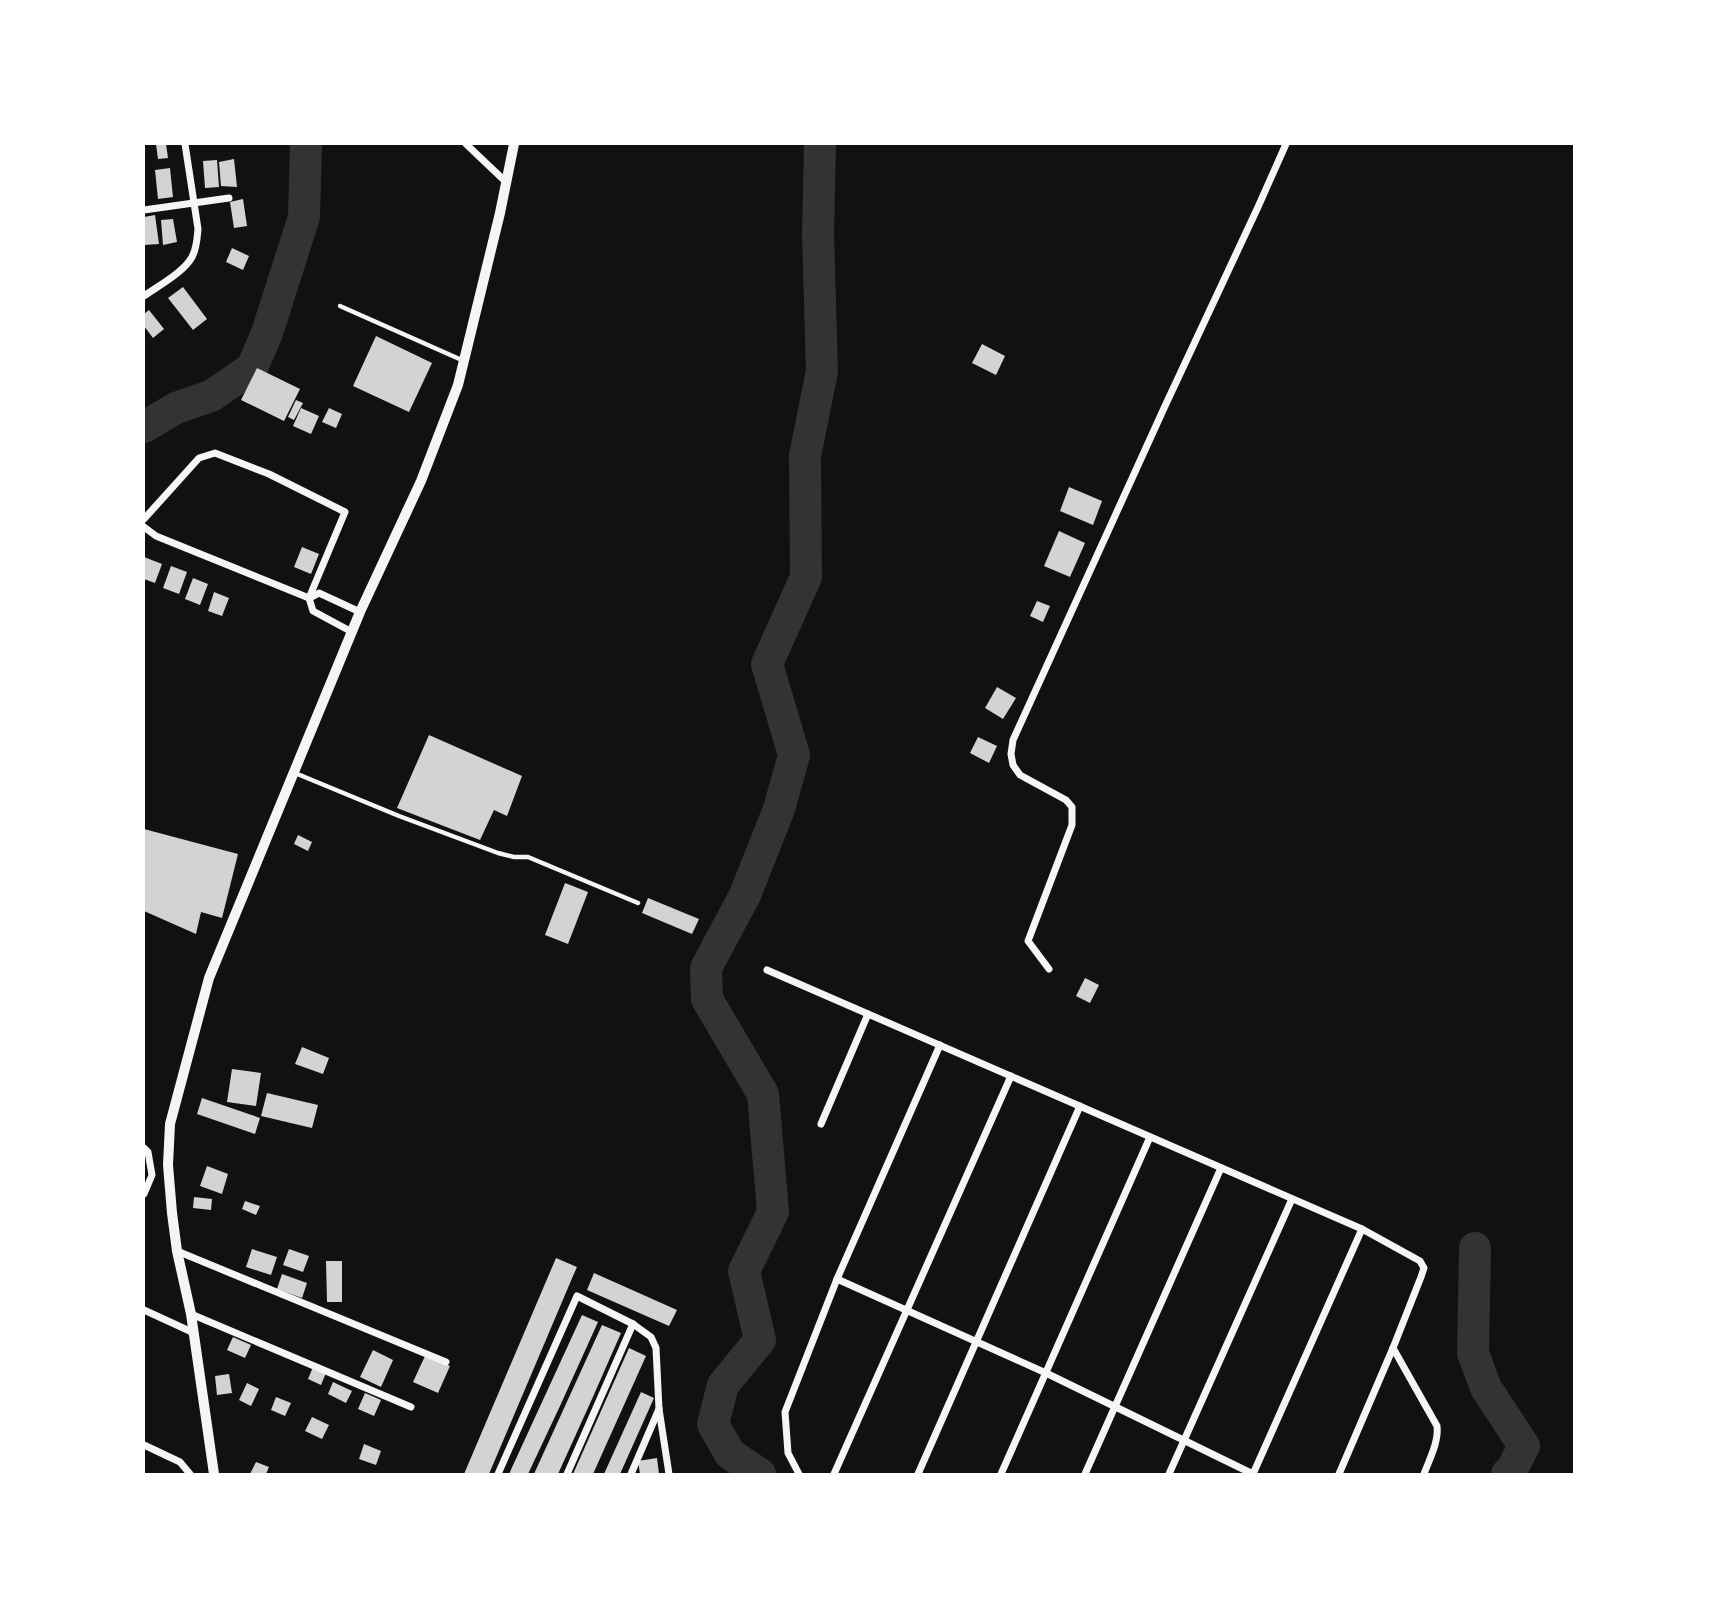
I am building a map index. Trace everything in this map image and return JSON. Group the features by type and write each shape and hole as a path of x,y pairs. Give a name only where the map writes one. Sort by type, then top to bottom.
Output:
{"street":[{"path":"144,296 181,269 192,257 197,242 198,229 185,144"},
{"path":"466,144 506,182"},
{"path":"214,1475 191,1314 177,1251 172,1213 168,1165 170,1124 209,978 360,612 421,481 458,385 514,144"},
{"path":"1049,969 1028,942 1072,825 1072,807 1066,800 1020,775 1013,765 1013,740 1286,144"},
{"path":"144,210 229,198"},
{"path":"144,519 199,458 215,453 269,474 345,512 310,598 313,611 352,632"},
{"path":"144,527 156,536 310,598 320,593 360,612"},
{"path":"767,970 1362,1229 1420,1261 1423,1269 1394,1348 1339,1475"},
{"path":"821,1124 868,1014"},
{"path":"799,1475 788,1453 785,1412 837,1279 940,1045"},
{"path":"834,1475 1011,1076"},
{"path":"918,1475 1080,1107"},
{"path":"1001,1475 1150,1137"},
{"path":"144,1148 148,1152 152,1175 144,1194"},
{"path":"1086,1475 1220,1168"},
{"path":"1169,1475 1292,1199"},
{"path":"837,1279 1046,1373 1253,1474 1362,1229"},
{"path":"177,1251 446,1362"},
{"path":"498,1475 577,1296 633,1324 651,1337 656,1348 659,1409 669,1475"},
{"path":"144,1310 194,1333"},
{"path":"191,1314 411,1407"},
{"path":"567,1475 633,1324"},
{"path":"1394,1348 1437,1426 1436,1440 1424,1475"},
{"path":"631,1475 659,1409"},
{"path":"144,1445 180,1462 190,1475"}],"lane":[{"path":"340,306 465,362"},
{"path":"294,772 399,816 498,853 528,857 638,902"}],"building":[{"path":"156,144 166,144 168,158 158,159"},
{"path":"234,159 237,187 221,186 219,162"},
{"path":"217,160 219,187 205,188 203,161"},
{"path":"170,168 173,197 158,199 155,170"},
{"path":"243,199 247,226 234,228 230,202"},
{"path":"155,215 159,244 144,245 144,217"},
{"path":"173,219 177,242 163,245 161,220"},
{"path":"232,248 249,256 243,270 226,262"},
{"path":"183,287 207,319 193,330 168,298"},
{"path":"149,310 164,329 153,338 144,326 144,314"},
{"path":"376,336 432,363 409,412 353,386"},
{"path":"982,344 1005,356 996,375 972,363"},
{"path":"257,368 300,389 284,421 241,400"},
{"path":"296,400 303,403 294,420 288,417"},
{"path":"301,408 319,416 311,434 293,426"},
{"path":"329,408 342,414 336,428 322,422"},
{"path":"1069,487 1102,501 1093,525 1060,511"},
{"path":"1059,531 1085,543 1070,577 1044,566"},
{"path":"302,547 319,554 311,574 294,567"},
{"path":"144,557 162,564 155,583 144,579"},
{"path":"171,566 187,572 179,594 163,588"},
{"path":"193,578 208,584 200,605 185,599"},
{"path":"214,592 229,598 222,616 208,611"},
{"path":"1037,601 1050,606 1043,622 1030,616"},
{"path":"997,687 1016,698 1003,719 985,708"},
{"path":"429,735 522,776 507,816 494,810 480,840 397,808"},
{"path":"978,737 997,746 989,763 970,753"},
{"path":"144,829 238,854 222,918 201,912 196,934 144,911"},
{"path":"298,835 312,842 308,851 294,844"},
{"path":"565,883 588,892 568,944 545,935"},
{"path":"648,898 699,919 692,934 642,913"},
{"path":"1085,978 1099,985 1090,1003 1076,996"},
{"path":"302,1047 329,1058 323,1074 295,1064"},
{"path":"232,1069 261,1073 256,1106 227,1102"},
{"path":"267,1093 318,1105 312,1128 261,1116"},
{"path":"202,1098 260,1118 255,1134 197,1114"},
{"path":"207,1166 228,1174 222,1194 200,1186"},
{"path":"194,1197 212,1199 211,1210 193,1208"},
{"path":"245,1201 260,1206 256,1215 242,1209"},
{"path":"252,1249 277,1257 271,1275 246,1267"},
{"path":"289,1249 309,1256 303,1272 283,1265"},
{"path":"556,1258 577,1267 489,1474 464,1474"},
{"path":"326,1261 342,1261 342,1302 327,1302"},
{"path":"594,1273 677,1310 669,1326 587,1290"},
{"path":"282,1274 307,1283 302,1298 277,1289"},
{"path":"582,1315 598,1322 560,1406 528,1474 509,1474"},
{"path":"602,1325 621,1333 558,1474 534,1474"},
{"path":"233,1337 251,1345 245,1358 227,1350"},
{"path":"629,1348 646,1356 593,1474 573,1474"},
{"path":"373,1350 393,1360 381,1387 360,1377"},
{"path":"425,1356 450,1366 438,1393 413,1382"},
{"path":"313,1367 326,1373 321,1385 308,1379"},
{"path":"229,1374 232,1393 217,1395 215,1376"},
{"path":"333,1382 352,1391 346,1403 328,1394"},
{"path":"247,1383 259,1389 251,1406 239,1400"},
{"path":"641,1392 654,1398 620,1474 604,1474"},
{"path":"365,1393 381,1400 374,1416 358,1409"},
{"path":"276,1397 291,1403 285,1416 271,1410"},
{"path":"312,1417 329,1425 322,1439 305,1431"},
{"path":"364,1444 381,1451 376,1465 359,1459"},
{"path":"657,1458 659,1474 640,1474 638,1461"},
{"path":"256,1462 269,1467 266,1474 250,1474"}],"waterway":[{"path":"144,427 176,408 211,396 252,368 267,333 304,217 306,144"},
{"path":"760,1474 730,1454 713,1424 723,1385 760,1340 744,1271 773,1212 763,1094 707,999 706,968 745,895 779,809 794,755 767,664 806,577 805,456 822,371 818,234 820,144"},
{"path":"1475,1248 1473,1353 1486,1388 1524,1446 1507,1474"}]}
